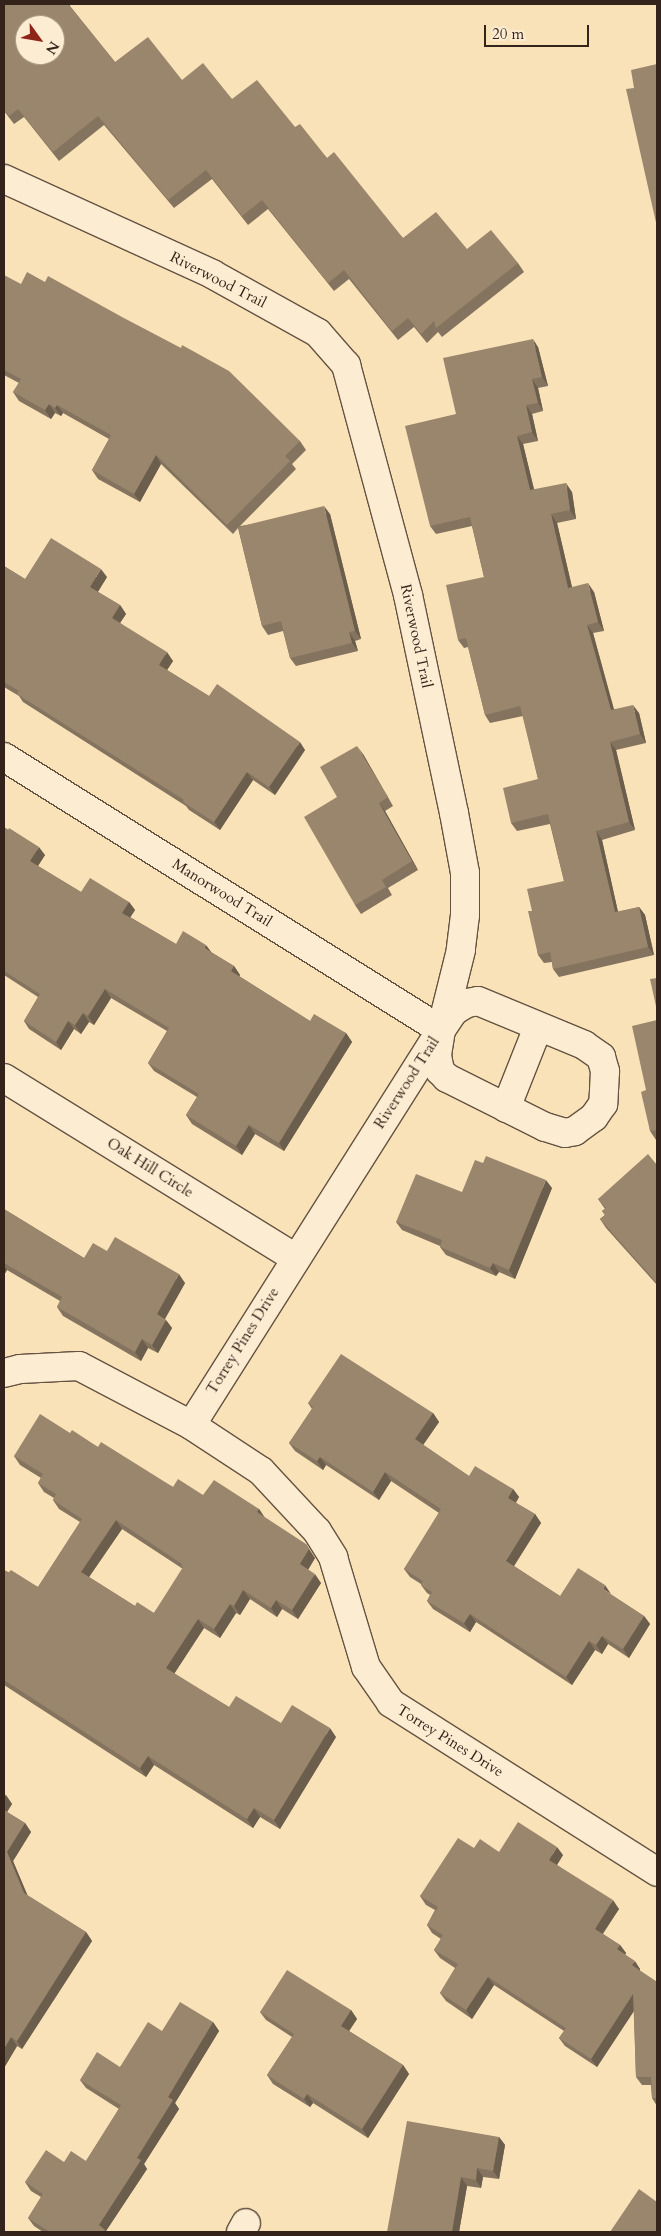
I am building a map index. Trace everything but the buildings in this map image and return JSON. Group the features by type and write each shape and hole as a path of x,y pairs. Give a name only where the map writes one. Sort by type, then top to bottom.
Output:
{"street":[{"name":"Riverwood Trail","path":"4,179 212,274 318,333 346,365 408,595 465,873 465,915 461,950 441,1030 296,1258"},
{"name":"Manorwood Trail","path":"4,757 441,1030"},
{"path":"478,1001 538,1027 584,1045 601,1057 605,1071 603,1104 594,1117 575,1131 565,1134 545,1127 447,1078 440,1071 436,1055 441,1030 454,1011 467,1003 478,1001"},
{"path":"506,1108 538,1027"},
{"name":"Oak Hill Circle","path":"4,1078 296,1258"},
{"name":"Torrey Pines Drive","path":"191,1425 296,1258"},
{"name":"Torrey Pines Drive","path":"4,1373 20,1369 79,1366 191,1425 261,1471 316,1531 333,1557 366,1667 391,1703 657,1872"}]}
